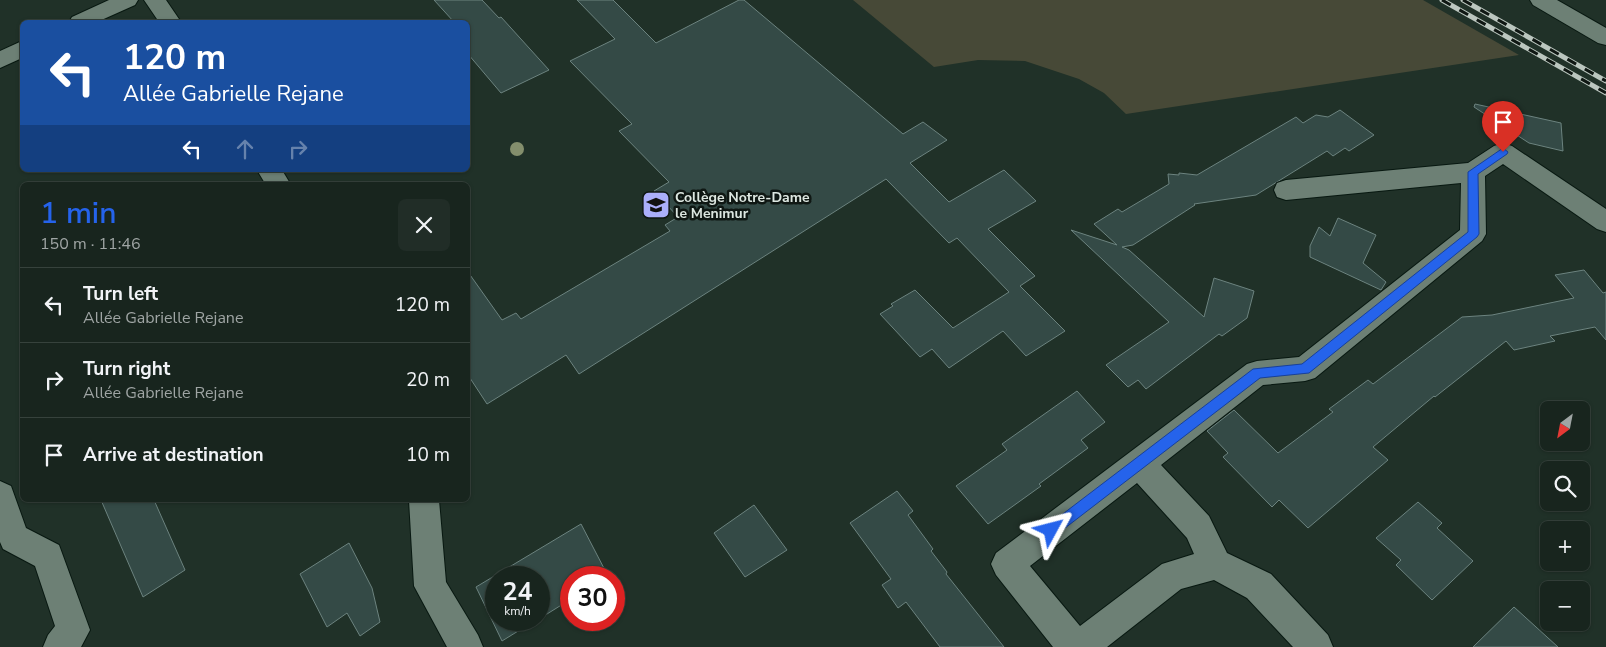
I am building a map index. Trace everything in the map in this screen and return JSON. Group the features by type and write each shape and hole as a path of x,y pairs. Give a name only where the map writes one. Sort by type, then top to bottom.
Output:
{"street":[{"path":"84,20 127,0"},
{"path":"155,0 169,20"},
{"path":"1541,0 1601,31"},
{"path":"0,60 20,50"},
{"path":"1286,190 1473,172 1503,152 1606,222"},
{"path":"1075,647 1007,564 1257,373 1305,369 1473,234 1473,172"},
{"path":"1139,463 1198,527 1216,564 1259,586 1316,647"},
{"path":"0,496 14,538 48,556 73,630 60,647"},
{"path":"424,502 430,586 466,647"},
{"path":"1080,647 1173,575 1216,564"}],"green space":[{"path":"853,0 1423,0 1519,55 1126,114 1104,93 1079,79 1025,61 978,60 934,67"}],"building":[{"path":"434,0 482,0 499,18 501,17 549,70 501,93 470,56 470,20 452,20"},
{"path":"577,0 613,0 656,43 739,0 744,0 903,134 923,122 947,140 910,163 949,202 1004,170 1036,201 988,229 1035,276 1020,286 1065,331 1026,356 1003,331 949,368 932,349 920,357 880,314 893,306 891,304 915,290 953,328 1009,292 957,238 949,243 886,179 579,374 566,355 487,404 470,378 470,275 502,320 516,313 521,319 670,231 665,225 678,217 654,191 669,182 619,131 632,124 570,61 615,39"},
{"path":"1475,104 1561,123 1563,151 1529,143 1474,107"},
{"path":"1340,110 1374,135 1349,151 1345,148 1333,156 1327,151 1256,195 1194,204 1133,245 1122,247 1129,250 1204,317 1214,278 1254,291 1247,318 1222,336 1219,334 1146,389 1138,380 1128,387 1106,365 1169,322 1071,230 1117,245 1094,224 1118,209 1122,212 1169,184 1168,174 1197,175 1296,117 1303,123 1316,115 1328,117"},
{"path":"1338,218 1376,235 1363,263 1386,282 1381,290 1310,257 1310,246 1319,227 1330,236"},
{"path":"1584,270 1603,293 1606,292 1606,340 1595,327 1550,336 1555,341 1514,350 1506,341 1434,396 1373,447 1388,460 1308,528 1279,500 1272,507 1223,457 1228,453 1207,431 1234,410 1278,453 1333,412 1329,409 1368,380 1373,384 1462,317 1492,315 1574,298 1555,275"},
{"path":"1077,391 1105,422 1081,440 1088,448 1039,484 1041,486 988,524 956,486 1007,450 1002,444"},
{"path":"897,491 913,511 908,515 933,549 931,551 947,572 946,574 1004,647 940,647 906,602 898,608 882,585 891,579 850,523"},
{"path":"102,502 155,502 185,570 143,597"},
{"path":"1418,502 1442,523 1437,528 1473,561 1432,600 1396,565 1401,560 1376,538"},
{"path":"754,505 787,550 745,577 714,533"},
{"path":"581,524 603,566 560,566 560,606 550,612 550,566 511,566"},
{"path":"349,543 372,588 380,622 360,636 347,613 327,627 300,574"},
{"path":"485,582 485,606 476,587"},
{"path":"1514,607 1558,647 1473,647"},
{"path":"497,631 518,631 502,641"}],"railway":[{"path":"1442,0 1606,93"},
{"path":"1463,0 1606,81"}],"place":[{"name":"Collège Notre-Dame le Menimur","path":"656,205"}],"route":[{"path":"1051,530 1257,373 1305,369 1473,234 1473,172 1503,152"}]}
